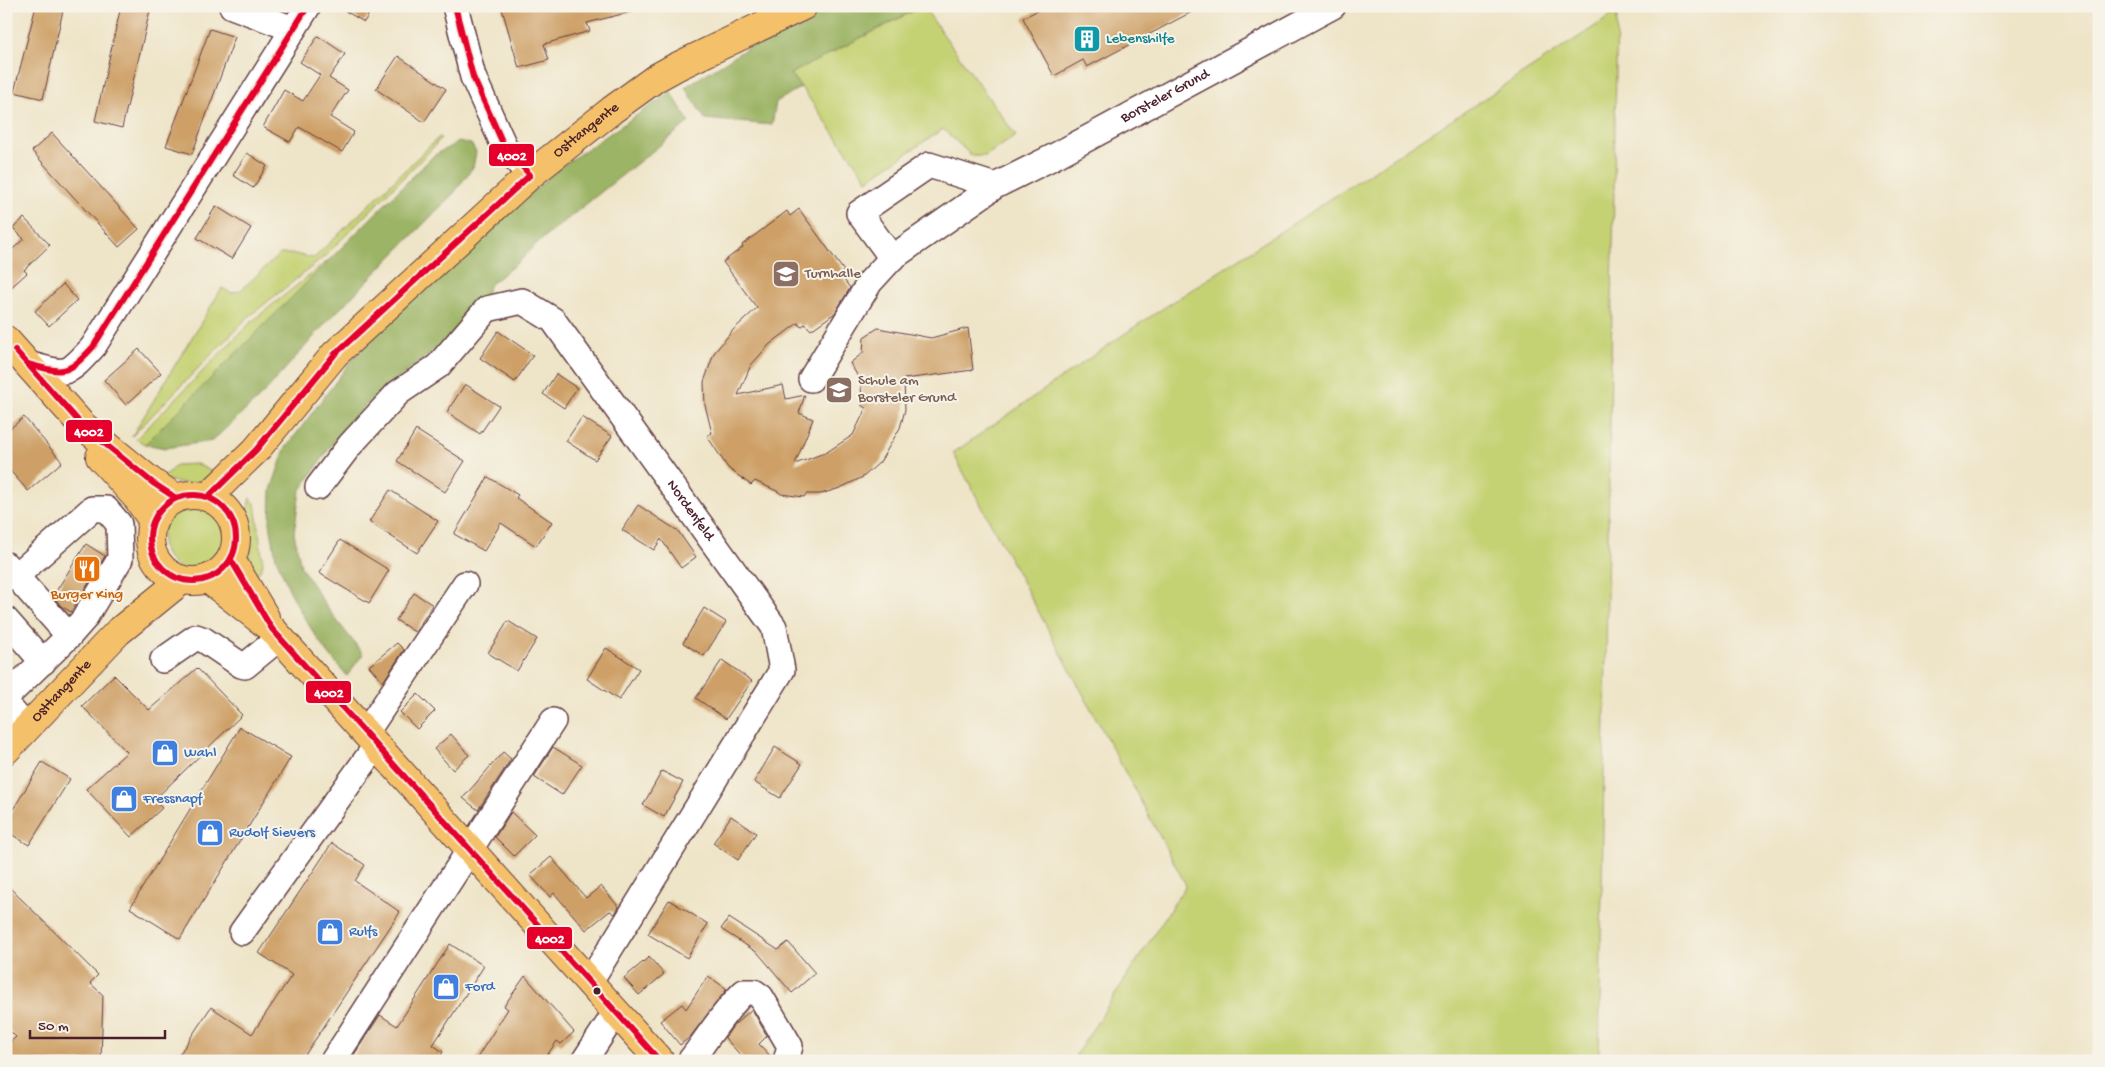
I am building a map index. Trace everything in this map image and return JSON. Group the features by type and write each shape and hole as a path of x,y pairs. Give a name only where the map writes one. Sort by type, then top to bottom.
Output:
{"main road":[{"name":"Osttangente","path":"208,497 256,450 335,354 530,175 656,78 803,6"},
{"path":"6,340 82,426 176,498"},
{"path":"82,426 95,451 138,499 154,521"},
{"name":"Osttangente","path":"231,515 256,450"},
{"path":"195,579 221,572 231,560 237,538 231,515 217,502 208,497 192,495 176,498 163,508 154,521 150,538 154,555 158,562 164,570 195,579 276,634"},
{"path":"231,560 276,634 660,1061"},
{"name":"Osttangente","path":"118,632 158,562"},
{"name":"Osttangente","path":"6,750 118,632 195,579"}],"street":[{"path":"232,6 293,29"},
{"path":"28,364 60,373 72,368 93,347 308,6"},
{"path":"455,6 474,77 497,130 505,148 530,175"},
{"name":"Borsteler Grund","path":"812,379 870,282 892,258 995,186 1054,158 1333,6"},
{"path":"892,258 859,213 930,165 995,186"},
{"name":"Nordenfeld","path":"318,487 350,445 398,393 438,366 487,309 522,301 554,320 774,627 782,670 589,983"},
{"path":"27,728 8,693 43,662 69,636 84,619 120,559 118,524 106,509 92,509 58,539 11,571 69,636"},
{"path":"242,932 371,740 465,584"},
{"path":"6,620 43,662"},
{"path":"163,660 196,637 204,640 240,665 245,666 276,634"},
{"path":"333,1061 553,721"},
{"path":"690,1061 730,1006 744,992 754,992 761,996 790,1046 786,1061"},
{"path":"584,1061 616,1012"}],"green space":[{"path":"822,6 923,6 790,74 801,87 776,102 772,125 705,119 685,87 765,37"},
{"path":"923,6 1016,136 985,156 972,156 943,129 867,180 790,74"},
{"path":"1617,12 1599,1061 1072,1061 1186,885 953,453 1133,328"},
{"path":"671,92 689,122 536,244 521,260 490,284 481,305 432,352 375,396 344,427 300,491 294,533 301,567 328,609 363,654 347,676 323,647 303,616 276,558 270,524 271,490 285,449 355,356 450,262 562,166"},
{"path":"439,137 441,138 430,151 324,257 247,318 132,436 222,288 231,293 241,290 280,254 294,254 314,258"},
{"path":"458,142 471,144 476,152 473,167 454,193 325,324 262,395 212,441 165,448 145,444 433,156"},
{"path":"330,259 145,444 136,439 251,322"},
{"path":"197,464 214,473 201,480 189,483 163,478 176,465"},
{"path":"250,498 255,503 263,564 260,571 251,578 248,513"},
{"path":"188,507 200,507 217,516 224,527 226,539 224,551 217,562 200,571 188,571 176,566 167,557 162,545 162,533 167,521 176,512"}],"building":[{"path":"36,6 64,6 43,99 14,92"},
{"path":"121,6 151,6 122,128 95,121"},
{"path":"337,6 374,6 364,22"},
{"path":"512,6 633,6 634,11 587,23 590,31 544,44 549,60 519,68 502,9"},
{"name":"Lebenshilfe","path":"1046,6 1203,6 1087,67 1083,60 1054,76 1023,18"},
{"path":"210,29 235,37 192,154 166,146"},
{"path":"318,36 345,54 329,78 348,90 330,117 354,132 342,152 299,127 290,142 263,127 284,90 303,101 320,75 300,62"},
{"path":"398,56 446,89 424,122 376,89"},
{"path":"52,133 139,229 119,247 32,151"},
{"path":"247,153 267,166 253,188 233,175"},
{"path":"216,206 251,228 232,259 197,238"},
{"path":"799,209 844,271 840,274 850,288 835,313 811,330 805,324 801,327 798,323 770,344 751,365 738,395 783,385 786,399 805,395 799,413 813,419 795,464 827,452 853,435 866,408 862,406 861,382 850,363 863,353 864,337 878,328 931,338 968,328 973,370 904,379 905,410 900,428 880,462 863,477 840,488 821,494 806,494 804,497 781,494 755,481 751,485 728,468 707,436 712,433 705,405 704,382 714,353 733,330 757,308 723,262 787,211 790,216"},
{"path":"24,218 50,245 24,270 27,273 6,292 6,255 24,239 13,228"},
{"path":"63,284 77,300 49,326 35,311"},
{"path":"498,331 533,355 515,382 480,358"},
{"path":"139,349 161,373 126,405 104,380"},
{"path":"556,374 577,388 564,408 543,394"},
{"path":"465,384 499,406 480,434 447,412"},
{"path":"24,417 62,462 28,491 6,466 6,432"},
{"path":"582,417 612,436 595,460 566,441"},
{"path":"416,430 465,461 445,492 397,461"},
{"path":"488,477 518,495 516,498 552,522 536,546 501,523 484,551 454,534"},
{"path":"390,490 438,521 417,553 369,522"},
{"path":"638,505 678,531 696,557 681,568 661,539 654,550 622,530"},
{"path":"340,540 389,570 369,603 319,573"},
{"path":"86,544 105,556 71,612 61,606 53,596"},
{"path":"414,593 433,605 415,632 396,620"},
{"path":"704,608 726,622 704,656 683,643"},
{"path":"508,621 537,639 517,671 488,653"},
{"path":"397,643 404,650 383,682 369,666"},
{"path":"606,648 639,669 619,700 587,679"},
{"path":"722,660 752,681 726,719 696,698"},
{"name":"Wahl","path":"197,668 242,715 154,800 162,808 131,837 86,789 127,752 82,706 114,675 149,710"},
{"path":"418,694 435,711 417,729 400,712"},
{"name":"Rudolf Sievers","path":"240,727 291,757 180,939 130,908"},
{"path":"451,734 469,755 453,770 434,749"},
{"path":"553,747 582,765 562,795 534,777"},
{"path":"775,747 802,764 780,798 754,782"},
{"path":"503,752 511,759 478,810 463,798"},
{"path":"42,762 70,779 29,845 6,831 6,821"},
{"path":"662,771 683,782 664,817 643,805"},
{"path":"511,812 535,835 514,856 495,837"},
{"path":"731,816 756,833 738,860 713,843"},
{"name":"Rulfs","path":"332,843 365,865 355,881 400,912 301,1061 175,1061 211,1007 252,1034 292,975 259,953"},
{"path":"551,857 586,898 601,886 619,907 615,914 610,911 586,930 554,893 550,897 530,875"},
{"path":"6,884 98,975 90,983 103,995 101,1061 6,1061 6,1046 16,1037 6,1027"},
{"path":"669,900 708,924 687,958 648,934"},
{"path":"729,918 778,950 788,942 815,973 792,993 758,953 721,929"},
{"name":"Ford","path":"450,944 484,966 433,1045 443,1052 438,1061 350,1061 380,1015 397,1026"},
{"path":"649,957 664,974 639,995 624,978"},
{"path":"525,976 574,1032 561,1044 557,1041 543,1061 475,1061 508,1009 504,1006"},
{"path":"708,976 727,989 690,1037 680,1045 660,1021 682,1004 686,1009"},
{"path":"752,1009 767,1036 759,1044 772,1058 772,1061 746,1061 725,1038 733,1026"}],"transit line":[{"name":"4002","path":"28,364 64,370 77,363 93,347 308,6"},
{"name":"4002","path":"208,497 256,450 335,354 530,175 505,148 473,77 455,6"},
{"name":"4002","path":"15,350 82,425 153,483 176,498"},
{"name":"4002","path":"193,495 210,498 224,507 233,521 236,538 233,555 224,569 210,578 193,581 176,578 162,569 153,555 150,538 153,521 162,507 176,498 193,495"},
{"name":"4002","path":"231,560 272,629 660,1061"}],"place":[{"name":"Lebenshilfe","path":"1087,39"},
{"name":"Turnhalle","path":"786,274"},
{"name":"Schule am Borsteler Grund","path":"839,390"},
{"name":"Burger King","path":"87,569"},
{"name":"Wahl","path":"165,753"},
{"name":"Fressnapf","path":"124,799"},
{"name":"Rudolf Sievers","path":"210,833"},
{"name":"Rulfs","path":"330,932"},
{"name":"Ford","path":"446,987"}]}
